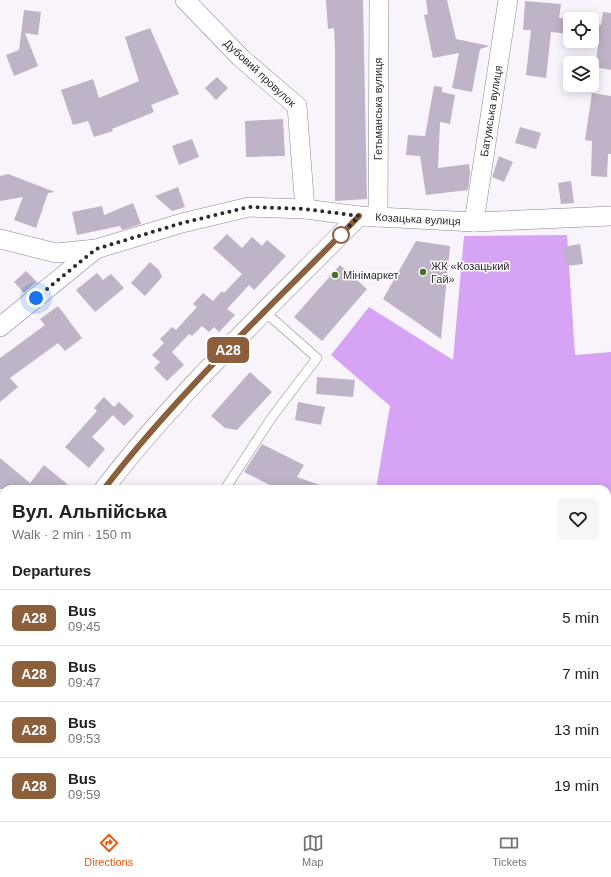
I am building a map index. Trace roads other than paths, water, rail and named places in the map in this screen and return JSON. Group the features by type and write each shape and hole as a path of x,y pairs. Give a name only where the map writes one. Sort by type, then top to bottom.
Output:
{"street":[{"name":"Дубовий провулок","path":"185,0 241,58 298,106 305,209"},
{"name":"Гетьманська вулиця","path":"378,0 378,217"},
{"name":"Батумська вулиця","path":"474,222 508,0"},
{"path":"0,239 56,252 96,249 182,223 249,207 305,209 359,216"},
{"name":"Козацька вулиця","path":"107,485 123,464 201,377 359,216 474,222 611,216"},
{"path":"0,327 96,249"}],"lane":[{"path":"228,485 272,417 317,358 265,312"}],"place":[{"name":"ЖК «Козацький Гай»","path":"423,272"},
{"name":"Мінімаркет","path":"335,275"}]}
